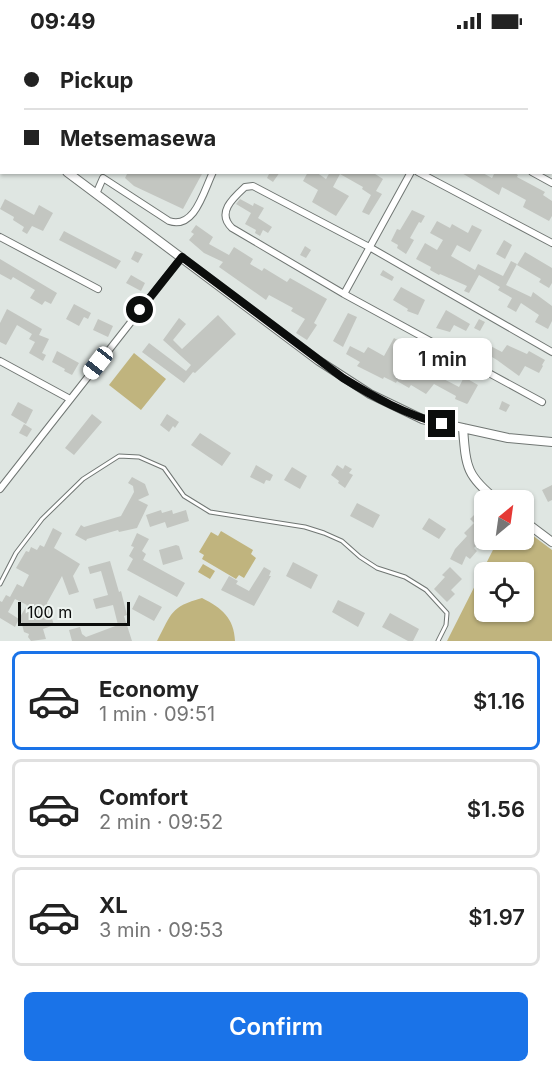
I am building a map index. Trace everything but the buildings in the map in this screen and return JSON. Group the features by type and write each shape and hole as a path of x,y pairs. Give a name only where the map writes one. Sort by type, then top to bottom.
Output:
{"street":[{"path":"70,174 319,360 370,394 422,419 508,438 552,442"},
{"path":"96,194 104,176 169,221 178,223 190,217 212,174"},
{"path":"344,294 410,174"},
{"path":"422,174 552,243"},
{"path":"536,174 552,183"},
{"path":"542,402 344,294 232,228 227,224 225,214 228,204 245,187 253,186 370,248 552,352"},
{"path":"0,237 98,289"},
{"path":"0,489 182,257"},
{"path":"0,362 70,399"},
{"path":"463,428 469,472 484,490"},
{"path":"534,528 552,542"}],"lane":[{"path":"0,581 16,553 42,519 82,480 119,456 139,457 164,468 184,496 210,512 305,527 324,533 342,541 377,568 405,577 426,590 447,613 446,625 438,641"}],"shaded area":[{"path":"134,353 166,379 141,410 109,385"},
{"path":"221,531 253,550 251,554 256,558 244,578 239,575 236,579 202,559 204,555 199,552 211,532 218,536"},
{"path":"534,536 552,550 552,641 447,641 474,588 474,622 534,622 534,562 487,562 493,550 534,550"},
{"path":"203,564 215,571 210,579 198,572"},
{"path":"202,598 226,615 232,626 235,641 157,641 173,612"}],"route":[{"path":"140,310 182,257 343,378 409,413 442,424"}]}
